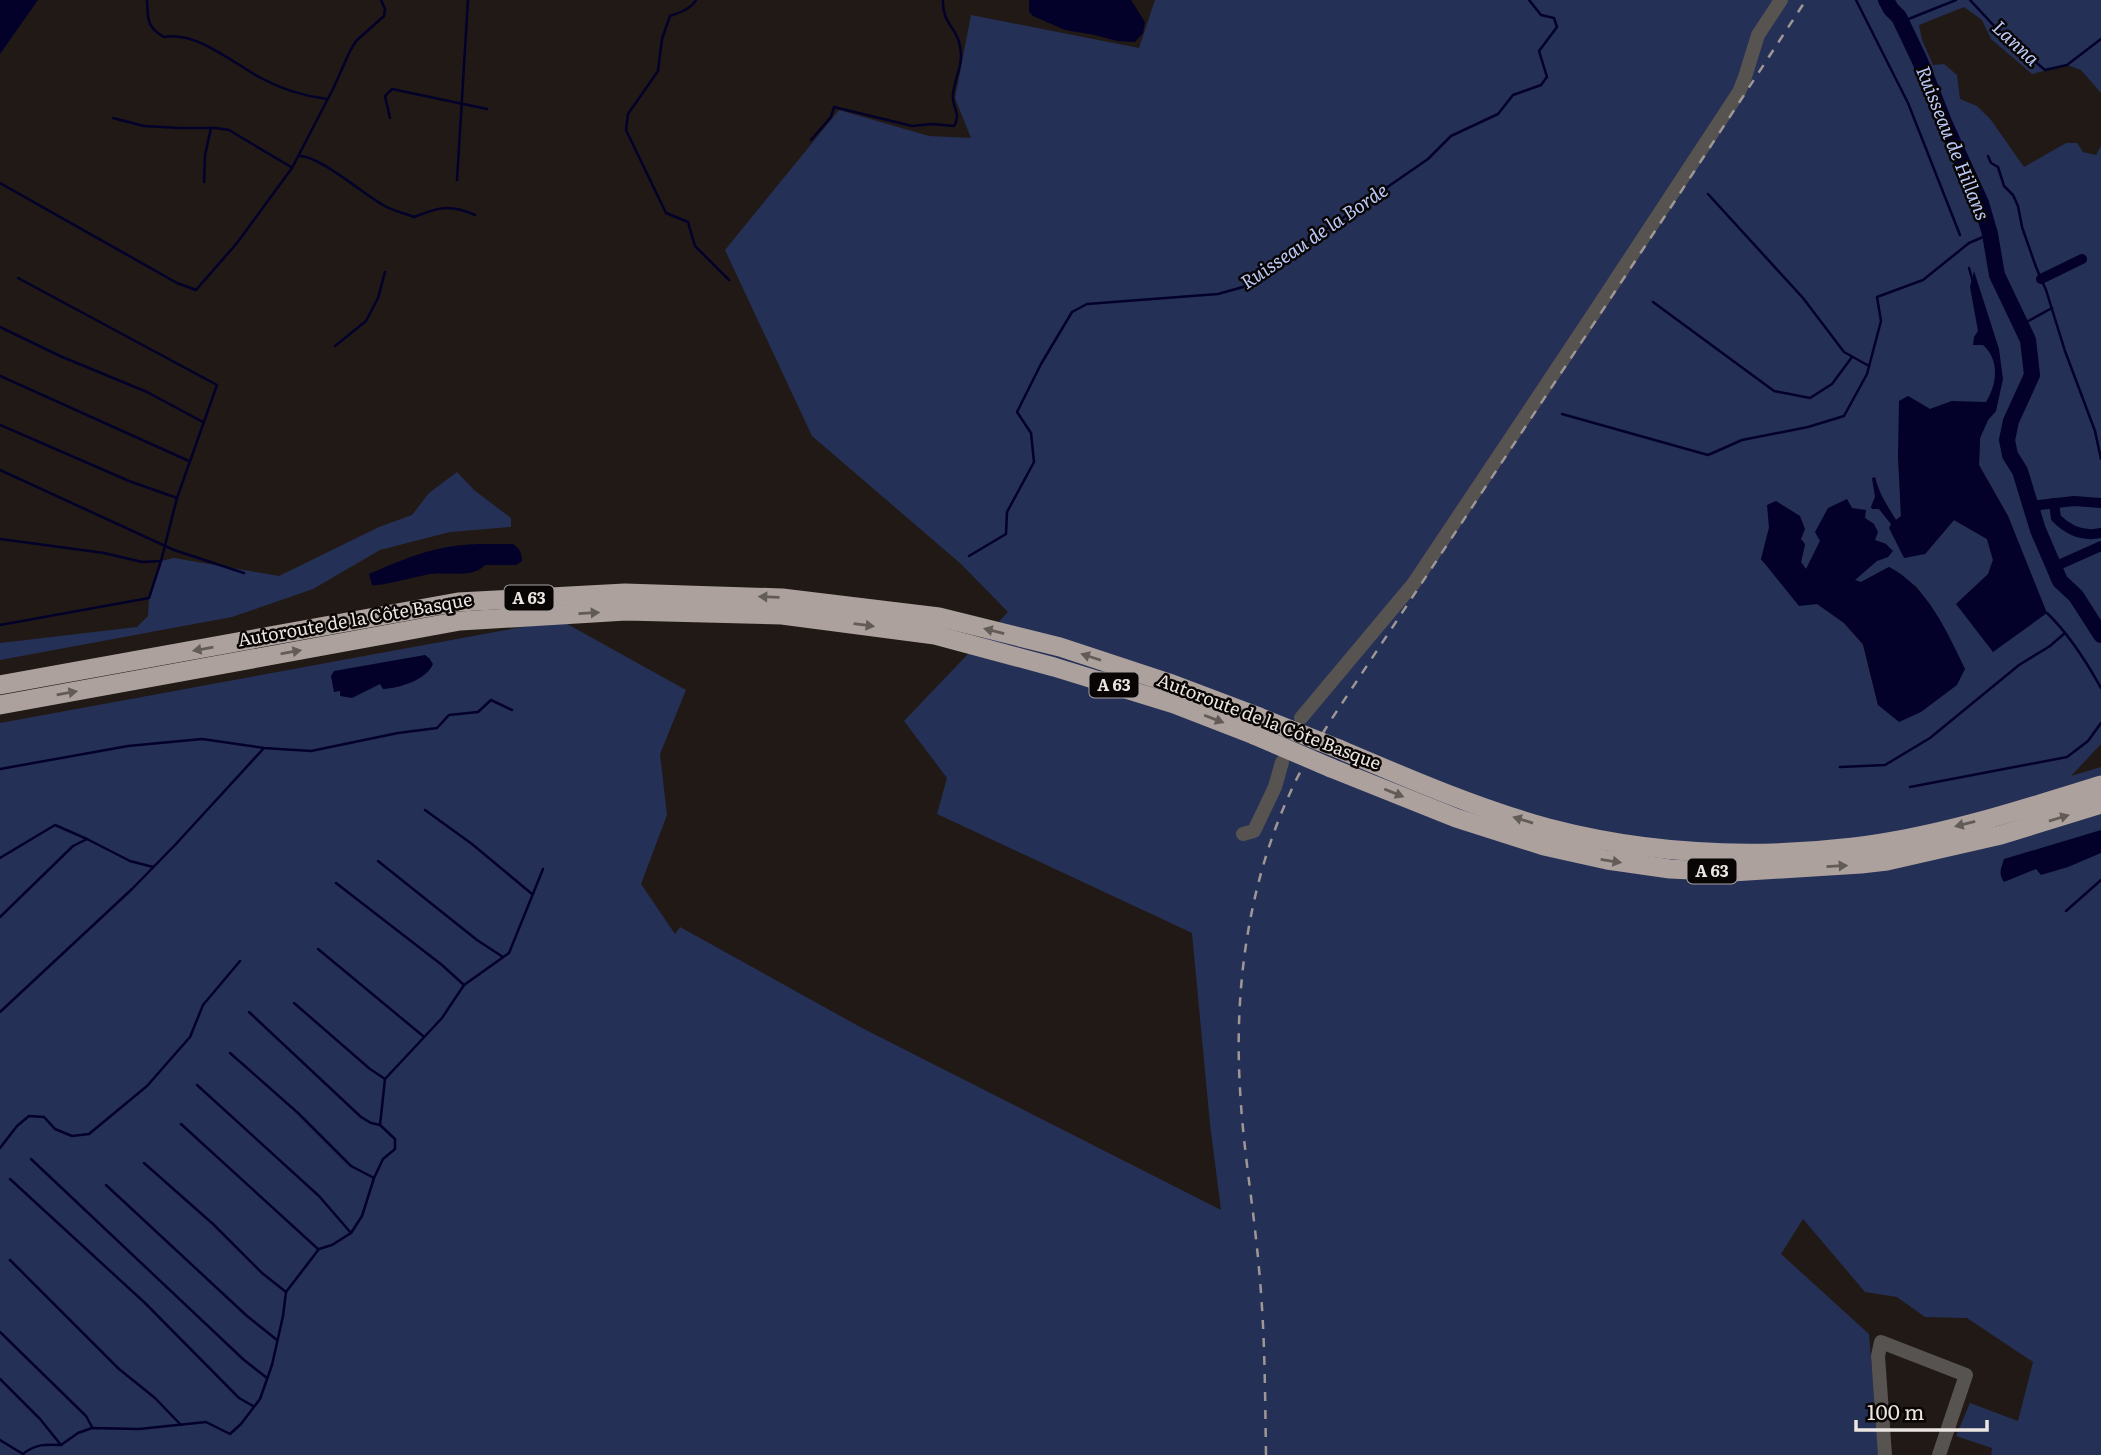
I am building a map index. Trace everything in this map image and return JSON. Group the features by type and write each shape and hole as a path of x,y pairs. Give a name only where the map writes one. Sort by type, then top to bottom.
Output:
{"highway":[{"name":"Autoroute de la Côte Basque","path":"0,685 458,602 612,593 782,598 939,617 1060,647 1169,682 1443,793 1548,828 1611,842 1732,855 1853,847 1902,839 2003,814 2101,785"},
{"name":"Autoroute de la Côte Basque","path":"0,705 460,621 626,611 782,615 935,635 1054,667 1174,704 1456,818 1544,846 1607,860 1670,869 1720,872 1861,864 1887,861 2001,835 2101,804"}],"street":[{"path":"1301,719 1414,583 1729,107 1745,77 1758,35 1782,0"},
{"path":"1243,834 1254,831 1275,787 1282,762"},
{"path":"1885,1455 1878,1356 1881,1342 1966,1375 1939,1455"}],"shaded area":[{"path":"0,0 38,0 0,54"},
{"path":"1029,0 1131,0 1145,22 1143,33 1135,42 1065,30 1033,16 1029,12"},
{"path":"1155,0 2101,0 2101,93 2081,70 2067,65 2032,74 1991,39 1982,20 1964,7 1919,25 1922,40 1933,65 1944,64 1957,75 1960,99 1977,106 1991,120 2024,167 2066,143 2077,143 2083,152 2096,155 2101,146 2101,744 2071,776 2101,767 2101,1455 1991,1455 1992,1448 1956,1436 1970,1403 2018,1421 2033,1362 1967,1318 1925,1317 1897,1297 1865,1292 1803,1219 1781,1254 1869,1334 1879,1455 0,1455 0,723 560,620 686,690 660,754 667,815 641,884 675,934 680,927 862,1028 1221,1210 1192,933 937,814 947,778 904,721 1008,612 961,564 812,436 725,250 839,110 929,136 971,138 955,98 971,15 1139,48","holes":["1908,396 1930,409 1952,401 1996,411 1988,420 1980,438 1979,465 2008,516 2046,613 1957,604 1988,575 1993,560 1987,539 1954,520 1925,554 1891,524 1879,509 1871,507 1875,497 1875,477 1878,490 1896,520 1901,516 1898,455","1865,518 1874,524 1875,540 1886,544 1888,557 1877,560 1854,580 1861,582 1889,567 1917,587 1946,632 1965,669 1878,705 1863,645 1844,623 1761,560 1769,528 1805,545 1801,562 1806,570 1820,541"]},
{"path":"1974,271 1999,349 2003,379 1996,411 1988,420 1980,438 1979,465 2008,516 2047,613 1993,652 1956,604 1988,574 1993,560 1987,539 1954,520 1925,554 1904,558 1889,528 1891,524 1879,509 1871,507 1875,497 1872,478 1875,477 1896,520 1901,516 1899,401 1908,396 1930,409 1952,401 1986,402 1990,395 1995,372 1992,358 1983,345 1973,345 1978,331 1970,287"},
{"path":"457,472 474,490 511,518 511,527 450,532 380,550 313,589 232,617 0,660 0,643 137,627 148,616 149,598 161,561 174,558 279,576 379,527 412,515 429,493"},
{"path":"1847,499 1852,508 1866,510 1865,518 1874,524 1878,532 1875,540 1886,544 1893,551 1855,580 1861,582 1889,567 1903,576 1915,586 1935,612 1965,669 1957,685 1921,712 1899,722 1878,705 1863,644 1844,623 1817,604 1799,606 1761,559 1769,528 1767,505 1776,501 1800,516 1805,529 1801,539 1805,544 1801,562 1806,569 1820,541 1815,532 1828,508"},
{"path":"513,544 522,556 522,561 516,565 485,565 474,572 432,574 377,585 372,585 369,574 417,555 447,547"},
{"path":"425,655 433,664 425,675 412,682 383,689 380,684 352,698 340,696 340,691 334,692 331,676 334,671"},
{"path":"2101,830 2101,853 2041,875 2036,869 2004,882 2002,879 2004,859"}],"waterway":[{"path":"147,0 151,26 164,37 176,36 201,43 275,85 300,94 327,99"},
{"path":"0,183 177,283 196,290 237,243 292,168 356,41 384,16 385,9 381,0"},
{"path":"457,180 468,0"},
{"path":"696,0 688,8 670,16 662,39 658,71 628,114 626,130 666,213 688,222 695,246 729,280"},
{"path":"811,140 831,117 834,107 912,126 954,126 957,114 953,94 961,53 956,34 945,15 943,0"},
{"name":"Ruisseau de la Borde","path":"969,556 1006,534 1007,512 1034,462 1031,433 1017,412 1041,364 1072,312 1087,304 1218,294 1243,287 1428,159 1451,136 1498,114 1513,95 1541,85 1547,77 1539,51 1557,27 1554,18 1541,15 1529,0"},
{"path":"1856,0 1908,103 1960,235"},
{"name":"Ruisseau de Hillans","path":"1886,0 1899,17 1920,61 1981,203 1997,275 2028,340 2032,375 2011,421 2007,440 2010,455 2020,471 2038,530 2060,581 2076,596 2101,635"},
{"name":"Lanna","path":"1901,22 1956,0"},
{"name":"Lanna","path":"1970,0 1997,29 2045,70 2067,65 2101,39"},
{"path":"390,118 385,96 392,89 487,109"},
{"path":"113,118 144,126 229,130 291,167"},
{"path":"204,182 205,155 211,128"},
{"path":"299,156 317,161 387,207 414,217 444,208 458,209 475,215"},
{"path":"1988,156 1991,163 1998,167 2004,186 2013,195 2018,206 2022,227 2095,431 2101,459"},
{"path":"1708,194 1803,298 1844,352 1869,366"},
{"path":"1562,414 1708,455 1742,440 1808,427 1844,416 1867,374 1881,321 1877,297 1923,280 1969,243 1990,234"},
{"path":"2041,279 2082,259"},
{"path":"1969,268 1973,282"},
{"path":"335,346 366,321 378,298 385,272"},
{"path":"0,625 149,598 177,498 217,385 18,278"},
{"path":"1653,302 1774,391 1810,398 1832,384 1852,357"},
{"path":"2021,325 2052,308"},
{"path":"0,327 60,356 147,392 203,422"},
{"path":"0,376 189,461"},
{"path":"0,425 129,481 177,498"},
{"path":"0,470 174,550 244,573"},
{"path":"2031,506 2074,501 2101,503"},
{"path":"2054,503 2056,518 2066,526 2082,533 2101,533"},
{"path":"0,539 104,553 142,562 161,561"},
{"path":"2054,567 2101,546"},
{"path":"2047,613 2077,648 2101,688"},
{"path":"1840,767 1885,765 1930,738 2019,665 2050,646 2065,633"},
{"path":"0,769 128,746 202,739 264,748 311,751 437,728 449,715 478,712 491,700 512,710"},
{"path":"1910,787 2067,757 2088,741 2101,723"},
{"path":"0,1012 132,889 264,748"},
{"path":"425,810 472,844 532,894"},
{"path":"0,858 55,825 87,839"},
{"path":"0,917 73,846 87,839 130,861 153,867"},
{"path":"378,861 477,940 503,957"},
{"path":"0,1440 23,1454 41,1445 61,1445 78,1433 92,1428 139,1429 206,1422 230,1434 241,1424 260,1399 272,1365 286,1292 319,1249 332,1245 351,1233 362,1216 383,1159 395,1149 395,1139 380,1125 385,1079 442,1018 464,985 509,953 543,869"},
{"path":"2066,911 2101,880"},
{"path":"336,883 464,985"},
{"path":"318,949 423,1036"},
{"path":"0,1148 17,1126 29,1116 44,1117 55,1129 72,1136 89,1134 147,1086 190,1037 203,1005 240,961"},
{"path":"294,1003 385,1079"},
{"path":"249,1012 361,1117 380,1125"},
{"path":"230,1053 298,1113 351,1166 374,1178"},
{"path":"197,1085 319,1196 351,1233"},
{"path":"181,1124 318,1249"},
{"path":"31,1159 244,1360 267,1378"},
{"path":"144,1163 286,1292"},
{"path":"10,1179 145,1303 239,1398 253,1406"},
{"path":"106,1185 247,1316 277,1340"},
{"path":"10,1260 119,1369 155,1398 181,1425"},
{"path":"0,1332 86,1416 92,1427"},
{"path":"0,1379 40,1419 61,1445"}],"railway":[{"path":"1266,1455 1261,1292 1240,1089 1239,1014 1254,901 1276,828 1308,757 1329,723 1806,0"}]}
